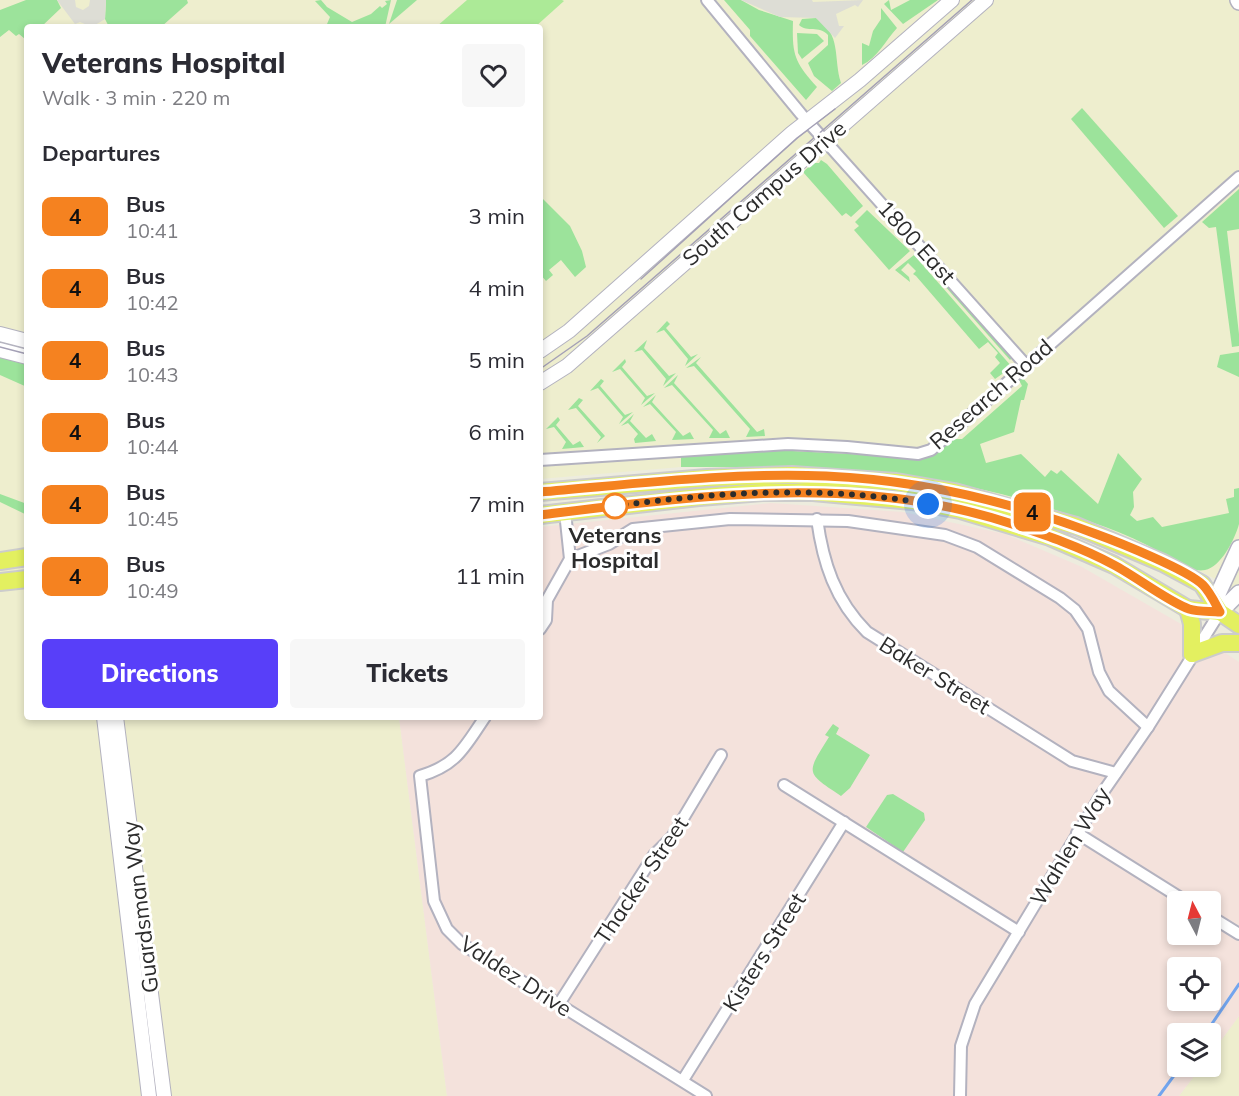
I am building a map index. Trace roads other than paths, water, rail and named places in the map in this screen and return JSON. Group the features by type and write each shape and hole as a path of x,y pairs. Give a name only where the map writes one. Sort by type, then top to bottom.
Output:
{"main road":[{"path":"543,492 753,476 826,476 896,482 963,494 1076,526 1163,563 1202,584 1220,612 1239,624"},
{"path":"565,512 573,489"},
{"path":"543,515 751,493 813,492 912,501 1005,522 1086,551 1188,609 1220,612"},
{"path":"1220,612 1218,594 1239,548"},
{"path":"0,561 24,557"},
{"path":"0,582 24,579"},
{"path":"1220,612 1239,593"},
{"path":"1188,609 1192,624 1192,654 1222,643 1239,643"}],"street":[{"name":"1800 East","path":"706,0 807,121 1025,364"},
{"name":"South Campus Drive","path":"543,349 570,331 807,121 860,80 952,0"},
{"name":"South Campus Drive","path":"543,381 567,366 986,0"},
{"name":"Research Road","path":"543,460 788,444 918,454 931,450 1025,364 1239,177"},
{"path":"0,334 24,341"},
{"path":"0,350 24,356"},
{"path":"565,512 570,559"},
{"path":"543,624 546,620 544,600 570,559 644,527 730,519 817,519 897,527 960,540 985,552 1060,598 1075,610 1088,629 1099,672 1108,691 1148,727"},
{"name":"Baker Street","path":"817,519 825,561 836,592 852,617 867,632 1072,761 1116,773"},
{"name":"Wahlen Way","path":"960,1096 960,1059 967,1024 975,1004 1077,833 1148,727 1220,612"},
{"name":"Guardsman Way","path":"104,720 149,1096"},
{"name":"Guardsman Way","path":"116,720 164,1096"},
{"name":"Valdez Drive","path":"483,720 456,760 446,767 420,776 434,901 447,929 462,944 683,1080 705,1096"},
{"name":"Thacker Street","path":"559,1005 654,855 672,837 721,755"},
{"path":"784,785 1019,932"},
{"name":"Kisters Street","path":"683,1080 844,822"},
{"path":"1077,833 1169,891"},
{"path":"1221,923 1239,934"}],"waterway":[{"path":"1212,1023 1239,984"},
{"path":"1159,1096 1173,1077"}],"tram line":[{"path":"543,367 587,336 972,0"},
{"path":"641,279 797,138 835,109"},
{"path":"0,347 24,353"}],"place":[{"name":"Veterans Hospital","path":"615,506"}]}
